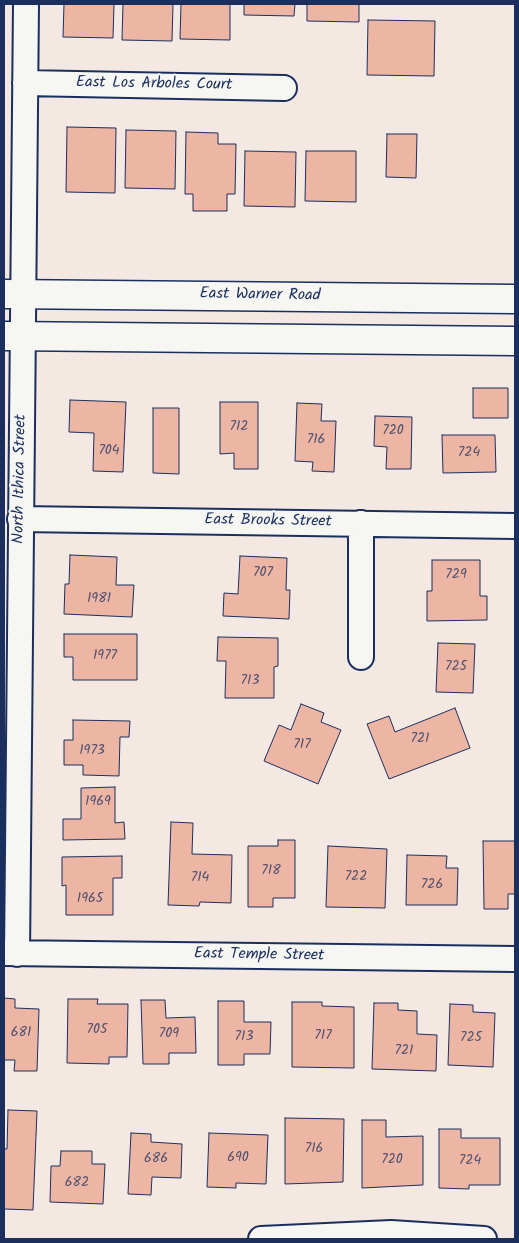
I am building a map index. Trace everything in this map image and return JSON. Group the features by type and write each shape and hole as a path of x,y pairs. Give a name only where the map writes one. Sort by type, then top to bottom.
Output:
{"main road":[{"name":"East Warner Road","path":"14,294 515,299"},
{"path":"14,336 513,340"}],"street":[{"name":"North Ithica Street","path":"10,954 20,519 14,294 26,4"},
{"name":"East Los Arboles Court","path":"24,83 284,88"},
{"name":"East Brooks Street","path":"20,519 361,522 515,526"},
{"path":"361,522 361,657"},
{"name":"East Temple Street","path":"10,954 515,959"},
{"path":"261,1239 391,1233 484,1239"}],"building":[{"path":"64,4 114,4 113,38 63,37"},
{"path":"123,4 173,4 172,41 122,40"},
{"path":"181,4 230,4 230,40 180,39"},
{"path":"244,4 295,4 294,16 244,15"},
{"path":"307,4 359,4 359,22 307,21"},
{"path":"368,20 435,21 434,76 367,75"},
{"path":"67,127 116,128 115,193 66,192"},
{"path":"126,130 176,131 175,189 125,188"},
{"path":"186,132 218,133 218,144 236,144 235,194 227,194 227,211 193,211 193,194 185,194"},
{"path":"387,134 417,134 416,178 386,177"},
{"path":"245,151 296,152 295,207 244,206"},
{"path":"306,151 356,151 356,202 305,201"},
{"path":"473,388 508,388 508,418 473,418"},
{"path":"70,400 126,402 123,472 93,471 94,433 69,432"},
{"path":"220,402 258,402 258,469 234,469 234,453 220,454"},
{"path":"297,403 322,404 321,421 336,421 334,472 312,471 313,462 295,461"},
{"path":"153,408 179,408 179,474 153,473"},
{"path":"375,416 412,417 411,469 386,469 387,447 374,446"},
{"path":"442,435 495,435 496,472 443,473"},
{"path":"70,555 117,557 116,585 134,585 132,617 64,614 65,584 69,584"},
{"path":"240,556 287,558 286,590 290,590 289,619 223,616 224,593 238,594"},
{"path":"432,560 480,560 480,596 487,596 487,620 427,621 427,591 432,591"},
{"path":"64,634 137,634 137,680 73,680 73,657 64,657"},
{"path":"218,637 278,638 278,666 274,667 274,698 225,698 226,661 217,661"},
{"path":"438,643 475,644 473,693 436,692"},
{"path":"301,704 324,713 321,722 341,730 318,784 264,761 279,725 291,730"},
{"path":"455,708 470,748 389,779 367,724 389,716 395,732"},
{"path":"73,720 130,721 129,737 120,737 119,776 83,775 83,765 64,765 64,740 73,740"},
{"path":"115,787 115,823 124,822 125,839 63,840 63,819 81,819 81,788"},
{"path":"171,822 193,823 192,854 232,855 231,903 200,902 199,906 168,905"},
{"path":"278,840 295,840 295,898 273,898 273,907 248,907 248,846 278,846"},
{"path":"483,841 515,841 515,894 508,894 508,909 484,909"},
{"path":"328,846 387,849 385,908 326,907"},
{"path":"407,855 447,856 446,868 458,868 457,905 406,905"},
{"path":"122,856 122,878 113,878 113,915 66,915 66,885 62,886 62,857"},
{"path":"4,998 15,999 15,1008 39,1009 37,1071 14,1071 15,1060 4,1060"},
{"path":"68,999 98,999 97,1004 128,1004 127,1057 109,1057 109,1064 67,1063"},
{"path":"141,1000 165,1000 166,1018 195,1017 196,1053 169,1053 169,1064 143,1064"},
{"path":"218,1001 244,1001 244,1022 271,1022 270,1054 244,1054 244,1065 218,1065"},
{"path":"292,1002 322,1002 322,1006 354,1007 354,1068 292,1067"},
{"path":"374,1003 398,1003 398,1010 417,1011 417,1034 437,1035 436,1071 372,1069"},
{"path":"450,1004 473,1005 473,1012 495,1013 493,1067 448,1065"},
{"path":"8,1110 37,1111 33,1210 4,1209 4,1149 7,1149"},
{"path":"285,1118 344,1119 343,1182 285,1184"},
{"path":"362,1120 386,1120 386,1137 423,1136 423,1185 362,1188"},
{"path":"439,1129 461,1129 461,1138 500,1138 500,1185 469,1185 469,1189 439,1188"},
{"path":"131,1133 151,1134 151,1142 182,1144 181,1178 152,1177 151,1195 128,1194"},
{"path":"209,1133 268,1135 266,1184 236,1183 236,1188 207,1187"},
{"path":"61,1151 92,1151 92,1164 105,1164 103,1204 50,1202 51,1166 60,1166"}]}
